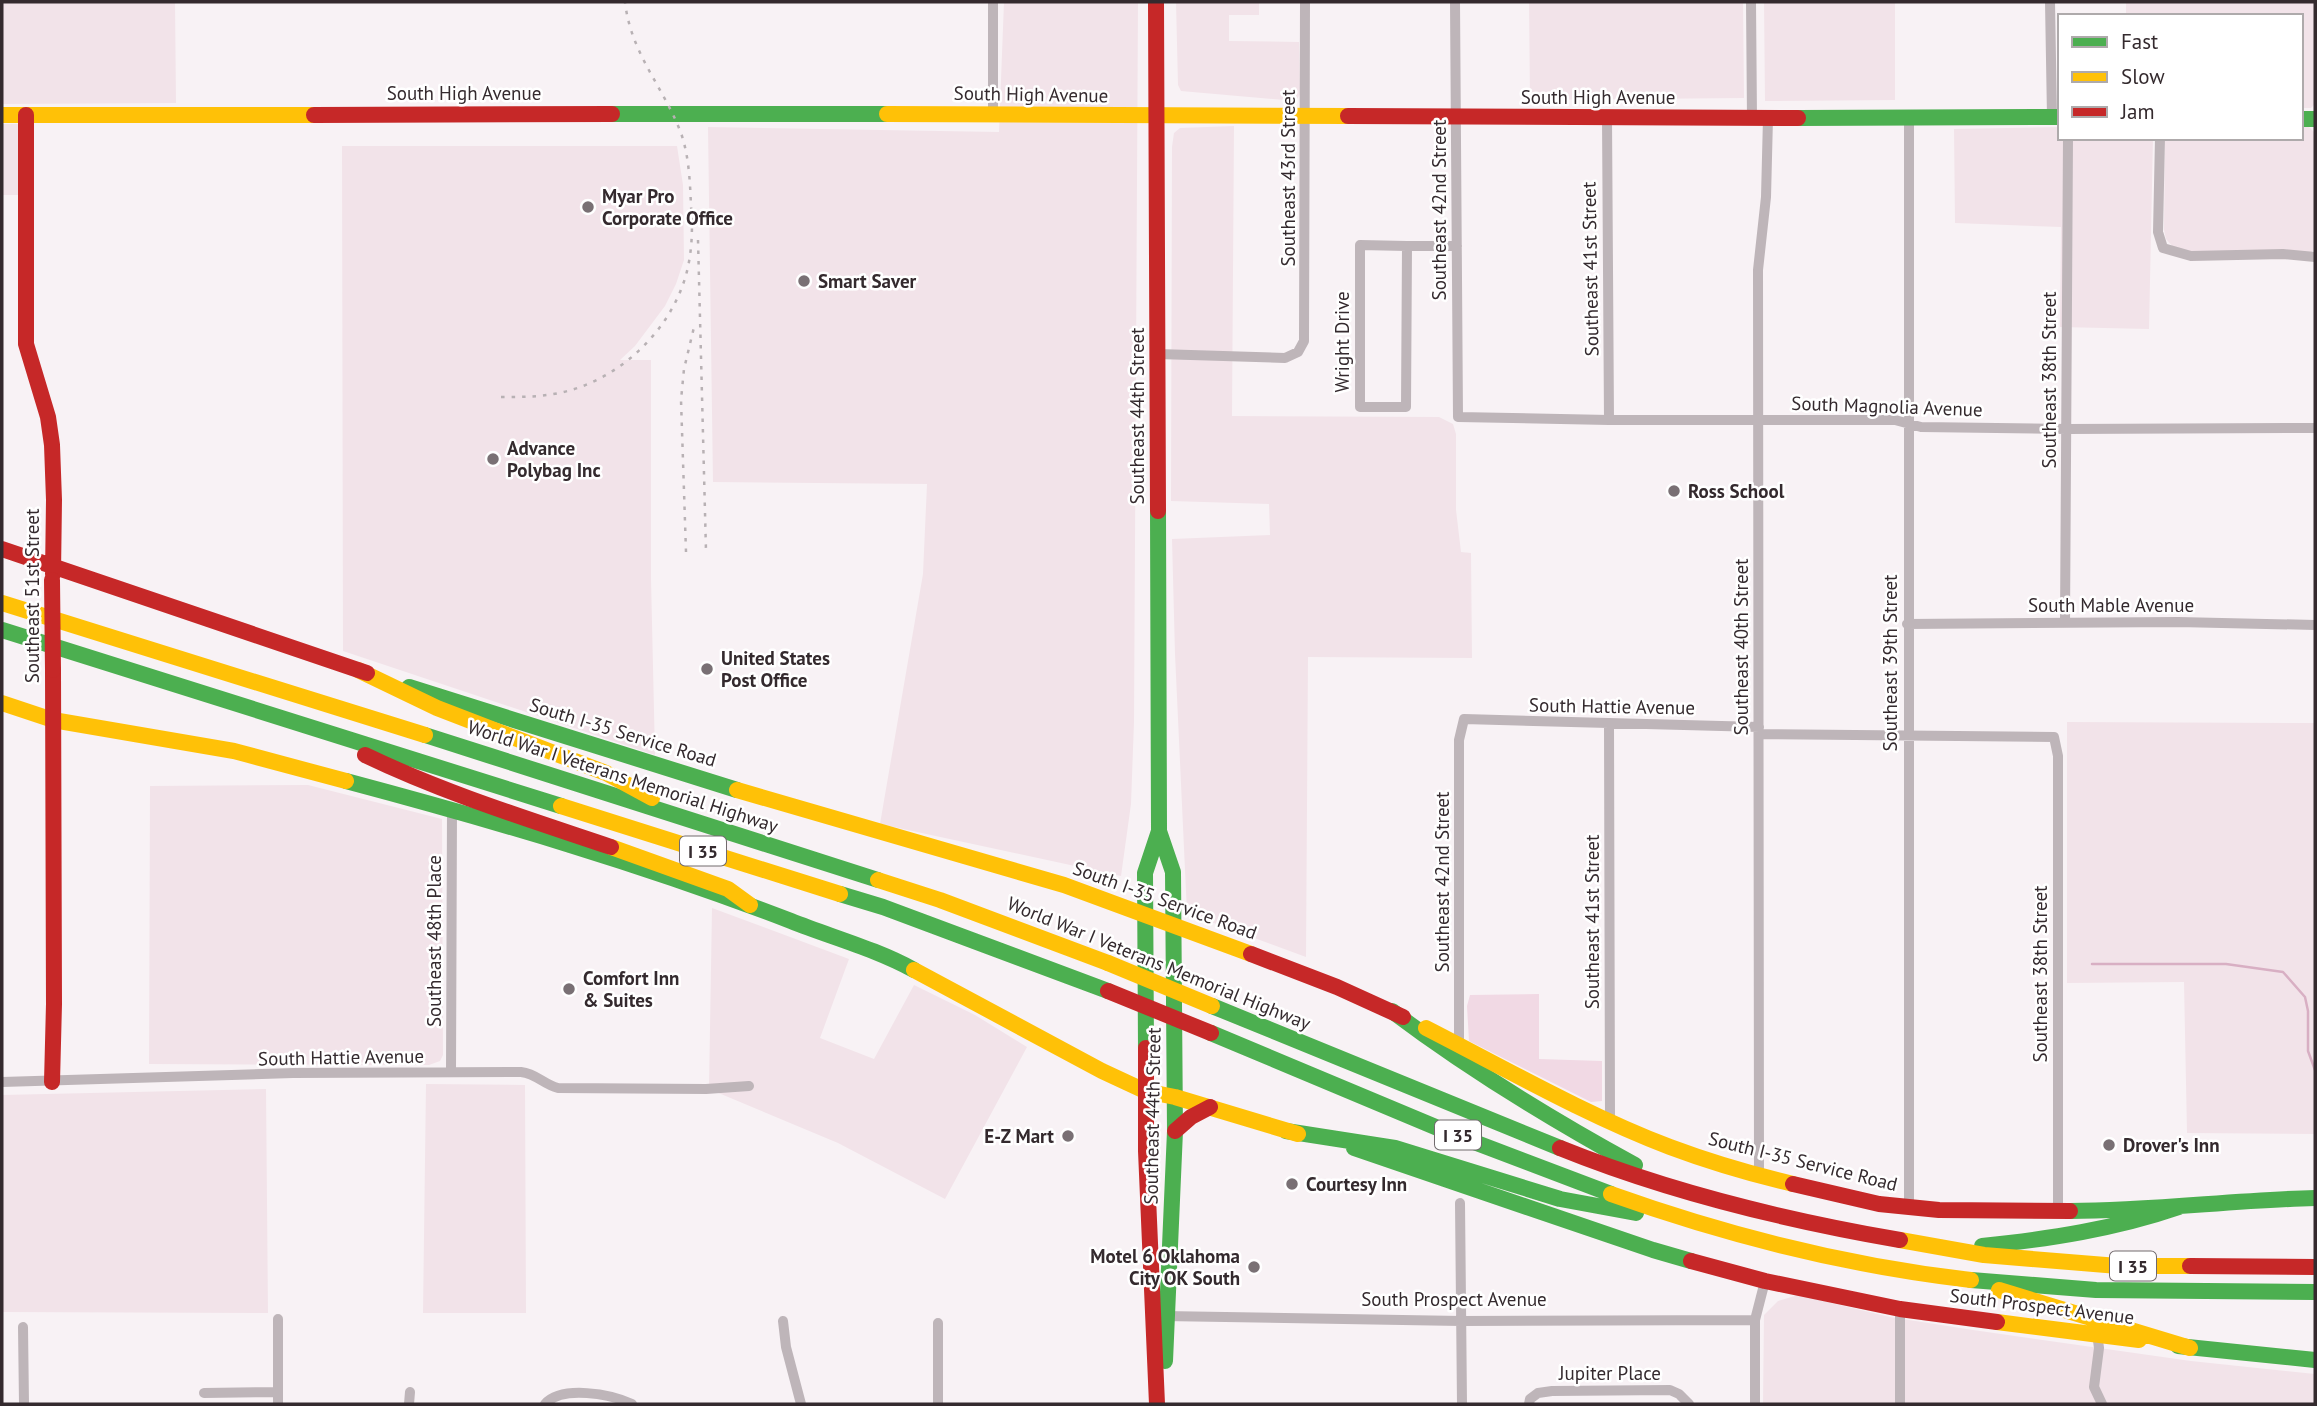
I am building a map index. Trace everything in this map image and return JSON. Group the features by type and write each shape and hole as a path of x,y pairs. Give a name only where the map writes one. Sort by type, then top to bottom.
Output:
{"main road":[{"name":"Southeast 44th Street","path":"1156,2 1159,831 1145,873 1145,1091 1163,1404"},
{"name":"South High Avenue","path":"2,115 2056,117"},
{"name":"Southeast 51st Street","path":"26,115 26,344 29,366 49,426 52,453 52,1082"},
{"name":"South I-35 Service Road","path":"2,549 53,573 751,795 1064,885 1145,913 1392,1011 1610,1121 1670,1147 1759,1176 1909,1208 2117,1211 2265,1199 2315,1198"},
{"name":"World War I Veterans Memorial Highway","path":"2,603 940,900 1108,963 1583,1157 1686,1191 1828,1228 1984,1255 2118,1266 2315,1267"},
{"name":"I 35","path":"2,630 883,907 1108,990 1528,1163 1637,1203 1710,1226 1860,1261 1965,1279 2144,1292 2315,1292"},
{"path":"358,670 438,708 606,773 690,819"},
{"path":"2,703 53,720 234,751 452,809 750,905 907,966 1102,1071 1145,1091 1356,1148 1653,1250 1765,1280"},
{"path":"294,722 413,778 728,889 750,905"},
{"name":"Southeast 44th Street","path":"1157,1404 1160,1316 1175,1131 1173,872 1159,831"},
{"path":"1112,902 1133,894 1145,873"},
{"path":"1392,1011 1440,1049 1546,1116 1686,1191"},
{"path":"1175,1131 1191,1117 1210,1107"},
{"path":"1286,1130 1395,1148 1560,1199 1710,1226"},
{"path":"1951,1250 2081,1234 2137,1222 2179,1207"},
{"path":"1965,1279 2190,1348"},
{"name":"South Prospect Avenue","path":"1765,1280 1900,1309 2097,1333 2190,1348 2315,1360"}],"street":[{"path":"993,2 993,114"},
{"name":"Southeast 43rd Street","path":"1158,354 1285,358 1298,352 1304,341 1304,2"},
{"name":"Southeast 42nd Street","path":"1455,2 1458,417"},
{"name":"Southeast 40th Street","path":"1751,2 1766,197 1758,270 1759,1176"},
{"path":"2050,2 2056,117"},
{"name":"Southeast 41st Street","path":"1606,118 1609,420"},
{"name":"Southeast 39th Street","path":"1909,118 1909,1208"},
{"name":"Southeast 38th Street","path":"2065,622 2068,140"},
{"path":"2161,140 2158,232 2163,248 2191,256 2283,254 2315,257"},
{"name":"Wright Drive","path":"1407,246 1406,407 1360,407 1360,245 1457,246"},
{"name":"South Magnolia Avenue","path":"1458,417 1895,420 1921,427 2067,429 2315,428"},
{"name":"South Mable Avenue","path":"1908,624 2065,622 2315,625"},
{"name":"Southeast 42nd Street","path":"1460,1045 1459,754 1464,719"},
{"name":"South Hattie Avenue","path":"1464,719 1908,735 2054,737"},
{"name":"Southeast 41st Street","path":"1609,723 1610,1121"},
{"name":"Southeast 38th Street","path":"2054,737 2058,756 2058,1212"},
{"name":"Southeast 48th Place","path":"451,1072 452,809"},
{"name":"South Hattie Avenue","path":"2,1083 293,1073 451,1072 533,1074 546,1085 558,1088 749,1086"},
{"path":"1460,1203 1462,1404"},
{"path":"1755,1404 1755,1320 1765,1280"},
{"path":"1900,1309 1900,1404"},
{"name":"South Prospect Avenue","path":"1160,1316 1461,1321 1755,1320"},
{"path":"204,1393 278,1398 278,1319"},
{"path":"783,1321 786,1347 801,1404"},
{"path":"938,1323 938,1404"},
{"path":"23,1327 24,1404"},
{"path":"2097,1333 2099,1348 2094,1387 2102,1404"},
{"name":"Jupiter Place","path":"1530,1401 1538,1393 1552,1391 1670,1391 1689,1403"},
{"path":"409,1404 410,1392"},
{"path":"545,1404 551,1397 570,1393 612,1396 632,1404"}],"shaded area":[{"path":"2,2 175,2 176,103 2,104"},
{"path":"1004,2 1138,2 1134,722 1131,804 1121,876 880,824 923,574 927,484 713,482 708,127 999,132"},
{"path":"1176,2 1259,2 1259,15 1229,15 1229,41 1299,42 1300,94 1296,101 1181,91 1178,85"},
{"path":"1529,2 1743,2 1744,98 1530,100"},
{"path":"1764,2 1895,2 1895,100 1765,101"},
{"path":"2126,2 2315,2 2315,104 2311,108 2303,108 2303,14 2126,14"},
{"path":"2,124 19,124 22,195 2,195"},
{"path":"2307,125 2315,133 2315,248 2312,252 2190,251 2174,248 2166,239 2165,140 2303,140 2303,126"},
{"path":"1234,126 1232,416 1439,417 1453,424 1456,434 1456,510 1461,552 1471,553 1472,658 1308,657 1306,957 1187,913 1172,539 1270,535 1269,504 1171,501 1172,147 1174,133 1180,128"},
{"path":"2058,127 2058,140 2153,140 2149,329 2060,327 2061,227 1955,223 1954,129"},
{"path":"342,146 677,146 683,185 684,260 665,306 635,346 620,360 651,360 651,579 655,755 343,651"},
{"path":"2067,722 2315,723 2315,1134 2187,1133 2184,982 2067,983"},
{"path":"308,785 442,819 443,1055 440,1061 429,1065 149,1064 150,786"},
{"path":"712,908 849,959 820,1038 874,1059 914,985 975,1015 1027,1047 945,1199 838,1143 709,1089"},
{"path":"1539,994 1539,1059 1602,1061 1602,1101 1591,1102 1469,1041 1467,1006 1470,995"},
{"path":"426,1084 525,1085 526,1313 423,1313"},
{"path":"266,1089 268,1313 2,1312 2,1095"},
{"path":"1798,1295 1890,1317 1973,1330 2191,1361 2315,1374 2315,1404 1763,1404 1764,1315 1778,1301"}],"waterway":[{"path":"2092,964 2226,964 2283,972 2305,997 2308,1011 2308,1051 2315,1070"}],"railway":[{"path":"501,397 559,393 601,378 621,365 639,351 668,316 686,275 691,250 692,223 686,151 674,116 634,38 625,2"},
{"path":"698,240 706,551"},
{"path":"686,552 681,400 684,369 695,323"}],"traffic: fast":[{"path":"612,114 887,114"},
{"path":"1798,118 2058,117"},
{"path":"2303,119 2315,119"},
{"path":"1146,1048 1145,873 1159,831 1158,511"},
{"path":"2,630 561,806"},
{"path":"409,687 737,790"},
{"path":"425,735 878,880"},
{"path":"346,781 514,828 626,863 853,944 914,970"},
{"path":"1159,831 1173,872 1175,1131 1165,1361"},
{"path":"840,894 883,907 1108,991"},
{"path":"1212,1006 1560,1148"},
{"path":"1392,1011 1511,1092 1635,1165"},
{"path":"1211,1033 1445,1131 1611,1194"},
{"path":"1286,1131 1395,1148 1560,1199 1636,1213"},
{"path":"1354,1148 1691,1261"},
{"path":"2070,1211 2315,1198"},
{"path":"1982,1246 2082,1232 2179,1207"},
{"path":"1971,1280 2096,1290 2315,1292"},
{"path":"2178,1346 2315,1360"}],"traffic: slow":[{"path":"887,114 1348,116"},
{"path":"2,115 314,115"},
{"path":"2,603 425,735"},
{"path":"358,670 437,708 606,773 652,798"},
{"path":"2,703 53,720 234,751 346,781"},
{"path":"737,790 1064,885 1251,954"},
{"path":"561,806 840,894"},
{"path":"611,847 728,889 750,905"},
{"path":"878,880 940,900 1108,963"},
{"path":"1108,963 1212,1006"},
{"path":"914,970 1102,1071 1145,1091 1175,1097 1298,1134"},
{"path":"1426,1028 1608,1121 1715,1163 1793,1184"},
{"path":"1611,1194 1699,1223 1788,1247 1879,1266 1971,1280"},
{"path":"1900,1240 1984,1255 2118,1266 2190,1266"},
{"path":"1999,1290 2190,1348"},
{"path":"1997,1322 2139,1340"}],"traffic: jam":[{"path":"1156,2 1158,511"},
{"path":"314,115 612,114"},
{"path":"26,115 26,344 48,417 52,445 53,574"},
{"path":"1348,116 1798,118"},
{"path":"2,549 367,673"},
{"path":"52,580 53,670"},
{"path":"52,1082 53,670"},
{"path":"365,755 456,793 611,847"},
{"path":"1251,954 1337,987 1403,1017"},
{"path":"1108,991 1211,1033"},
{"path":"1146,1048 1146,1151 1157,1404"},
{"path":"1175,1131 1191,1117 1210,1107"},
{"path":"1560,1148 1643,1178 1727,1203 1900,1240"},
{"path":"1793,1184 1879,1204 1939,1210 2070,1211"},
{"path":"1691,1261 1765,1281 1900,1309 1997,1322"},
{"path":"2190,1266 2315,1267"}],"place":[{"name":"Myar Pro Corporate Office","path":"588,207"},
{"name":"Smart Saver","path":"804,281"},
{"name":"Advance Polybag Inc","path":"493,459"},
{"name":"Ross School","path":"1674,491"},
{"name":"United States Post Office","path":"707,669"},
{"name":"Comfort Inn & Suites","path":"569,989"},
{"name":"E-Z Mart","path":"1068,1136"},
{"name":"Drover's Inn","path":"2109,1145"},
{"name":"Courtesy Inn","path":"1292,1184"},
{"name":"Motel 6 Oklahoma City OK South","path":"1254,1267"}]}
